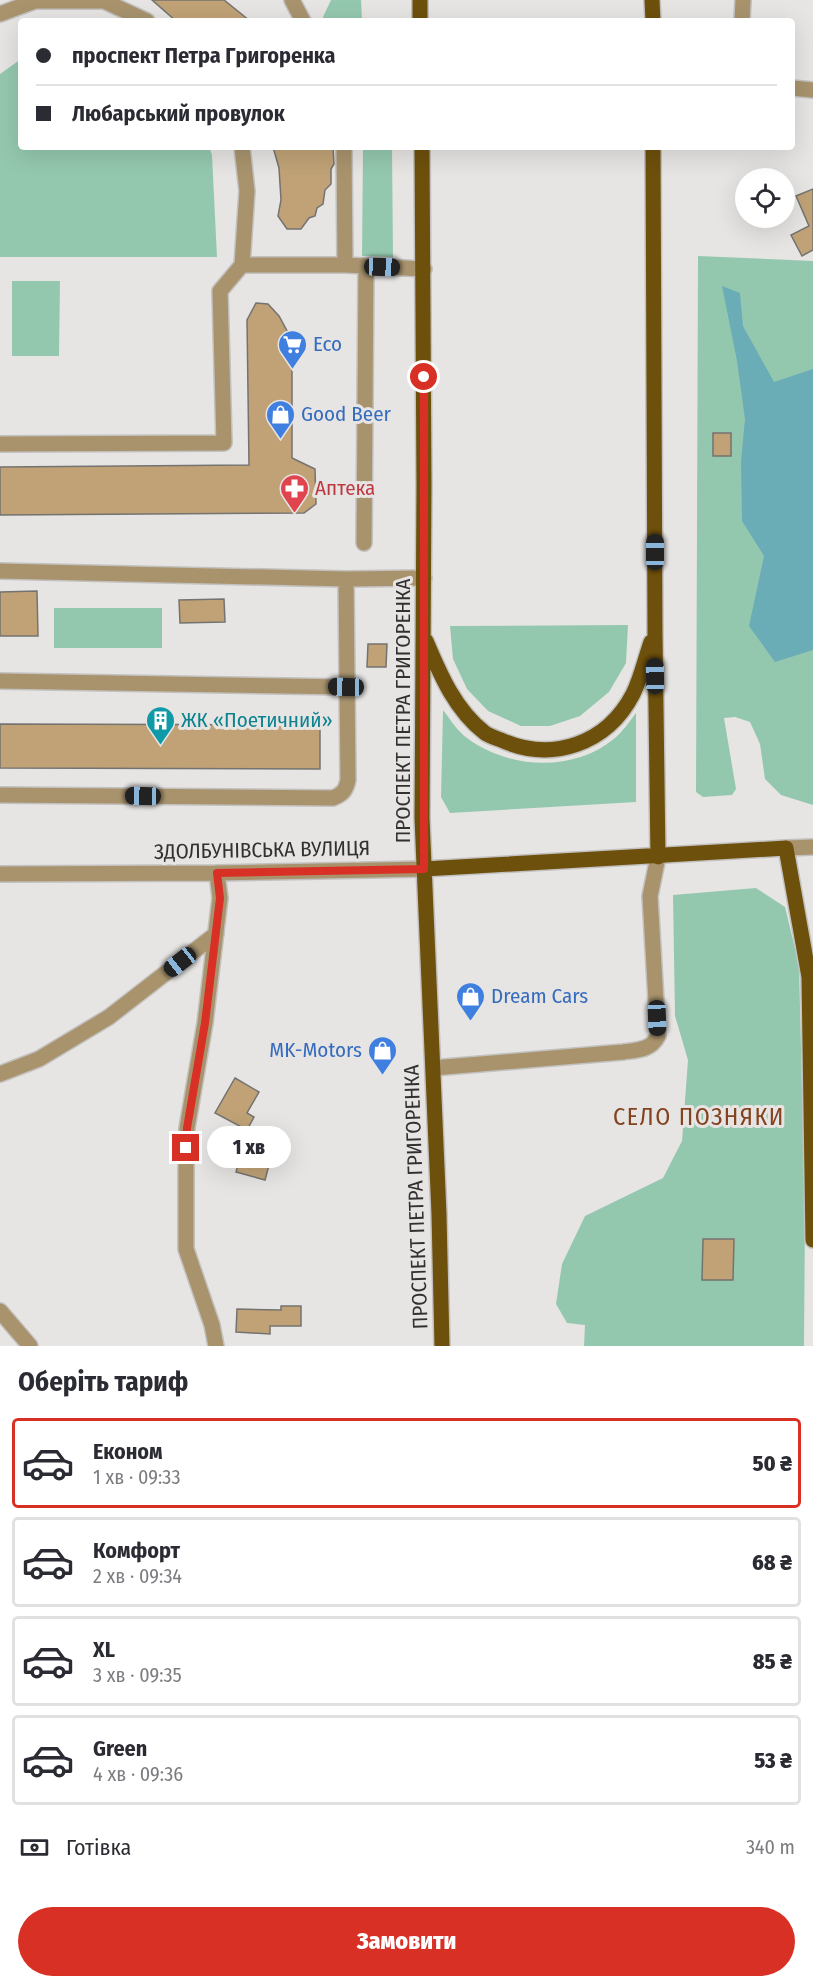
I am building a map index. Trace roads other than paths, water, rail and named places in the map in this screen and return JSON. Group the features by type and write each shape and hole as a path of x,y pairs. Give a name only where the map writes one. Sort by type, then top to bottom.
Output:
{"main road":[{"path":"420,0 420,18"},
{"path":"652,0 652,18"},
{"name":"ПРОСПЕКТ ПЕТРА ГРИГОРЕНКА","path":"422,150 424,869 442,1346"},
{"path":"653,150 658,857"},
{"path":"424,635 442,680 461,707 485,733 518,748 544,751 570,748 608,728 633,694 655,633"},
{"path":"786,848 811,980 813,1240"},
{"name":"ЗДОЛБУНІВСЬКА ВУЛИЦЯ","path":"424,869 786,848"}],"street":[{"path":"292,0 301,18"},
{"path":"742,18 743,0"},
{"path":"0,14 35,1 104,1 141,18"},
{"path":"795,88 813,90"},
{"path":"0,444 224,443 220,291 242,265 247,190 242,150"},
{"path":"344,150 345,265"},
{"path":"242,265 345,265 424,269"},
{"path":"364,543 366,267"},
{"path":"0,572 345,579 424,578"},
{"path":"0,795 333,798 341,795 346,789 348,780 345,579"},
{"path":"0,681 346,687"},
{"name":"ЗДОЛБУНІВСЬКА ВУЛИЦЯ","path":"786,848 813,847"},
{"path":"433,1068 623,1052 643,1049 654,1044 658,1036 650,896 658,857"},
{"name":"ЗДОЛБУНІВСЬКА ВУЛИЦЯ","path":"0,874 424,869"},
{"path":"216,1346 212,1325 186,1250 186,1203 187,1128 199,1069 216,934 220,898 217,873"},
{"path":"0,1074 39,1059 109,1017 216,934"},
{"path":"0,1311 30,1346"}],"water":[{"path":"722,286 740,293 743,326 774,382 813,369 813,650 775,662 749,626 764,556 742,521 741,461 745,419 737,361"}],"place":[{"name":"Eco","path":"292,370"},
{"name":"Good Beer","path":"280,440"},
{"name":"Аптека","path":"294,514"},
{"name":"ЖК «Поетичний»","path":"160,746"},
{"name":"Dream Cars","path":"470,1022"},
{"name":"MK-Motors","path":"383,1076"}],"district":[{"name":"СЕЛО ПОЗНЯКИ","path":"699,1117"}]}
